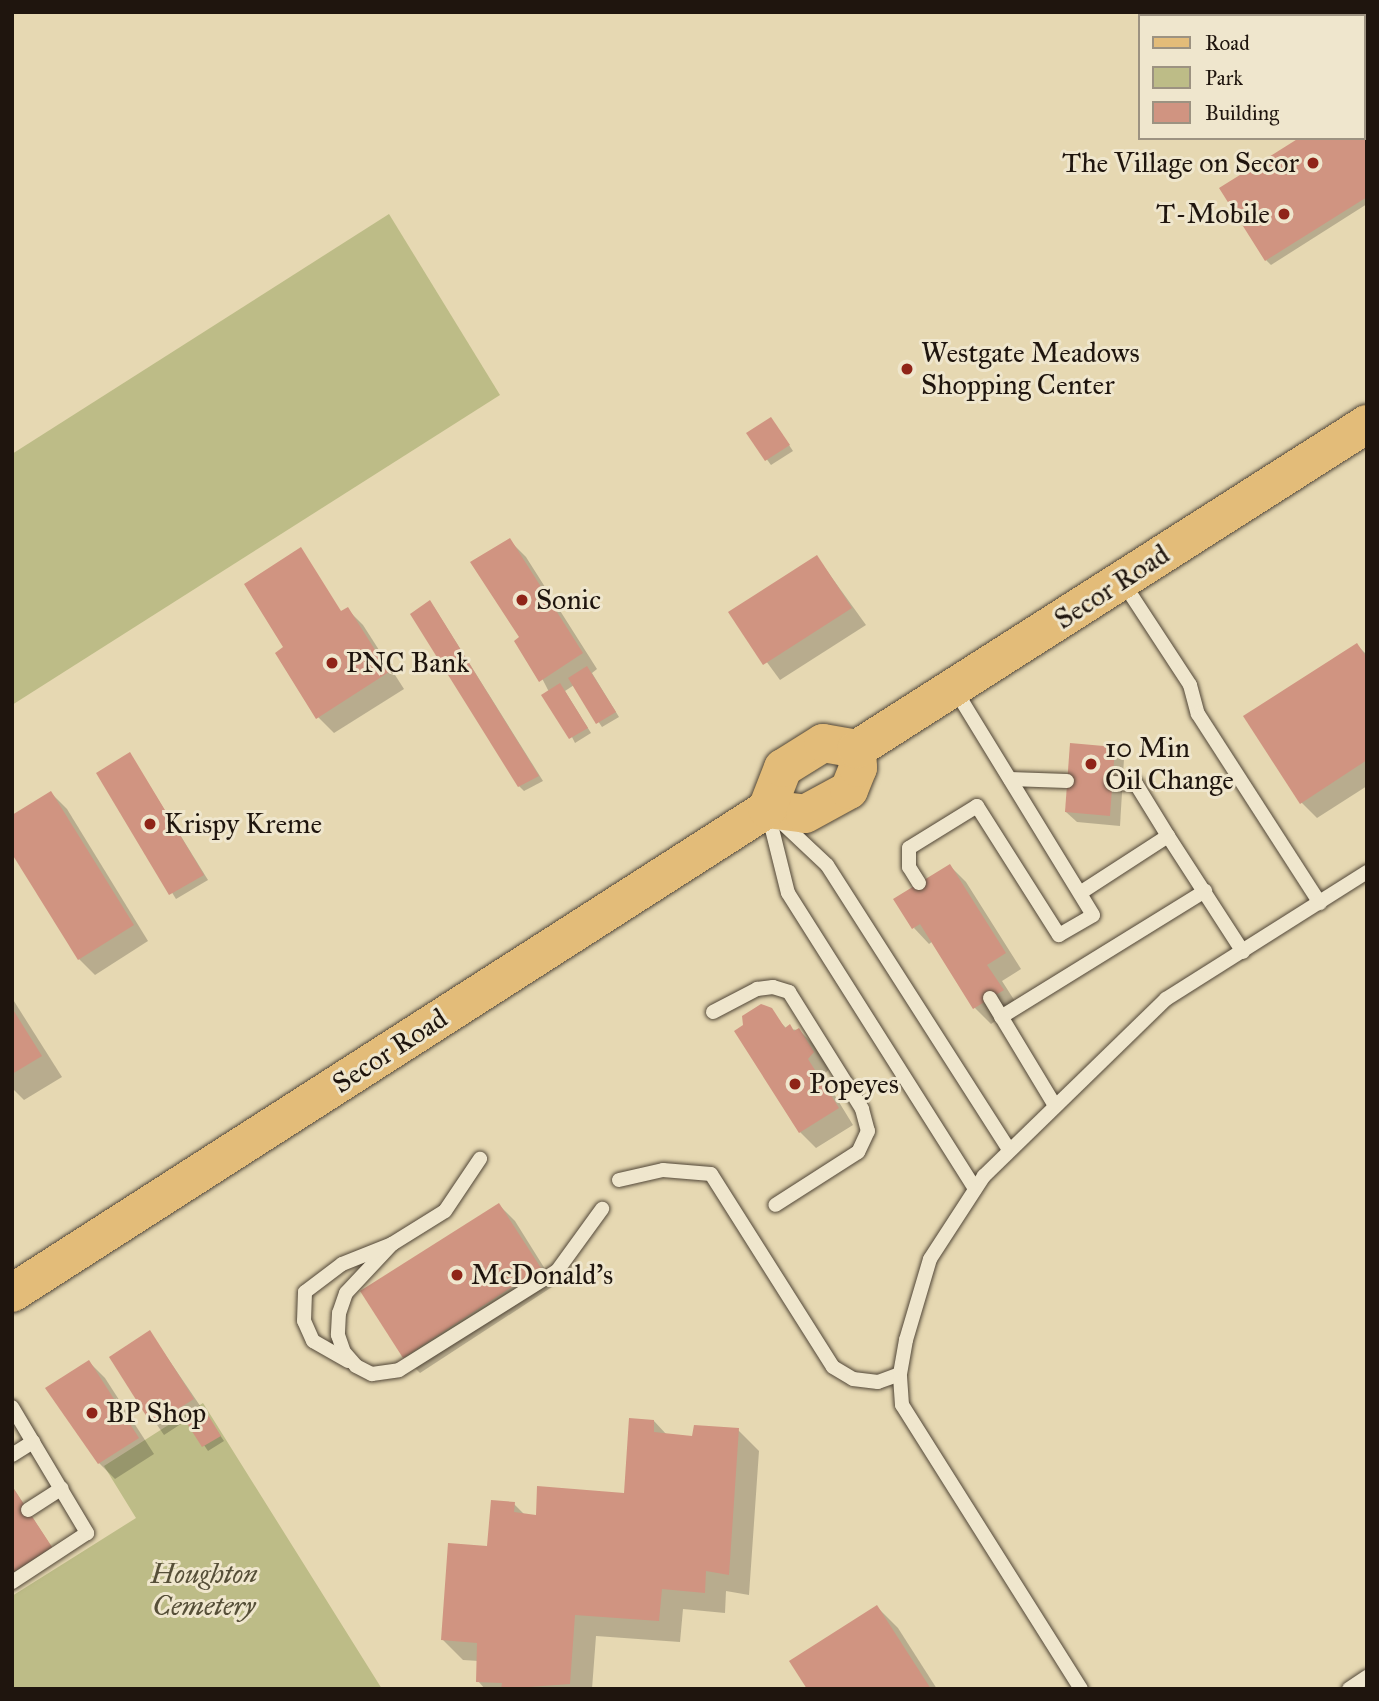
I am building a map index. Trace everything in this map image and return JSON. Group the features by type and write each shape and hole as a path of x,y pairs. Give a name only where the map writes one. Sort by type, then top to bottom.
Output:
{"main road":[{"name":"Secor Road","path":"858,749 1367,424"},
{"path":"823,743 858,749 858,768 849,790 805,814 767,809 783,768 823,743"},
{"name":"Secor Road","path":"12,1293 767,809"}],"lane":[{"path":"1122,581 1190,685 1199,714 1320,903"},
{"path":"919,883 909,867 909,848 977,806 1059,935 1093,915 954,688"},
{"path":"1010,779 1067,781"},
{"path":"1112,783 1136,784 1243,952"},
{"path":"767,809 827,865 1009,1150"},
{"path":"767,809 788,893 975,1189"},
{"path":"1080,893 1168,836"},
{"path":"1081,1689 902,1405 900,1374 933,1251 975,1189 1009,1150 1166,999 1367,872"},
{"path":"1001,1017 1205,891"},
{"path":"713,1012 757,989 773,986 789,992 862,1109 868,1131 858,1152 775,1205"},
{"path":"990,999 1054,1104"},
{"path":"480,1159 445,1211 392,1244 342,1264 305,1292 304,1321 313,1340 372,1374 399,1370 557,1271 601,1209"},
{"path":"619,1180 663,1170 711,1174 833,1367 853,1379 878,1382 900,1374"},
{"path":"356,1366 338,1335 339,1313 346,1293 392,1244"},
{"path":"12,1407 88,1533 12,1582"},
{"path":"12,1455 33,1442"},
{"path":"28,1510 62,1488"},
{"path":"1349,1689 1367,1677"}],"green space":[{"path":"389,214 500,395 12,705 12,454"},
{"name":"Houghton Cemetery","path":"203,1403 382,1689 12,1689 12,1596 136,1518 104,1466"}],"building":[{"name":"The Village on Secor","path":"1367,95 1367,197 1265,261 1219,188 1296,140 1365,140"},
{"path":"771,417 790,445 765,461 746,433"},
{"name":"Sonic","path":"510,538 583,653 539,682 514,641 519,637 470,562"},
{"path":"301,547 341,611 348,607 389,672 316,719 275,653 283,647 244,584"},
{"path":"817,555 852,608 763,665 728,612"},
{"path":"430,600 539,776 518,787 410,614"},
{"path":"1357,643 1367,658 1367,760 1300,804 1243,716"},
{"path":"587,666 616,712 596,724 568,678"},
{"path":"560,683 588,728 569,739 541,695"},
{"name":"10 Min Oil Change","path":"1070,743 1115,747 1110,816 1065,812"},
{"name":"Krispy Kreme","path":"130,752 204,875 169,895 96,773"},
{"path":"51,791 134,925 78,960 12,854 12,815"},
{"path":"950,864 1006,953 987,965 1004,990 973,1009 920,924 912,929 893,899"},
{"name":"Popeyes","path":"761,1004 772,1008 785,1028 790,1024 794,1031 799,1028 814,1052 808,1059 839,1108 799,1133 734,1031 743,1025 742,1016"},
{"path":"12,1008 42,1056 12,1074"},
{"name":"McDonald's","path":"499,1203 541,1268 403,1358 360,1291"},
{"path":"150,1330 194,1399 152,1425 109,1357"},
{"name":"BP Shop","path":"89,1360 139,1438 98,1464 45,1388"},
{"path":"205,1410 221,1436 202,1447 186,1422"},
{"path":"629,1418 654,1420 654,1432 692,1436 694,1425 739,1428 729,1575 706,1571 705,1593 662,1589 659,1621 575,1615 570,1684 501,1689 502,1683 476,1682 477,1643 441,1640 448,1543 487,1546 491,1500 515,1502 514,1512 536,1515 537,1486 624,1493"},
{"path":"12,1486 52,1547 12,1573"},
{"path":"877,1605 931,1689 807,1689 789,1661"}],"place":[{"name":"The Village on Secor","path":"1313,163"},
{"name":"T-Mobile","path":"1284,214"},
{"name":"Westgate Meadows Shopping Center","path":"907,369"},
{"name":"Sonic","path":"522,600"},
{"name":"PNC Bank","path":"332,663"},
{"name":"10 Min Oil Change","path":"1091,764"},
{"name":"Krispy Kreme","path":"150,824"},
{"name":"Popeyes","path":"795,1084"},
{"name":"McDonald's","path":"457,1275"},
{"name":"BP Shop","path":"92,1413"}]}
